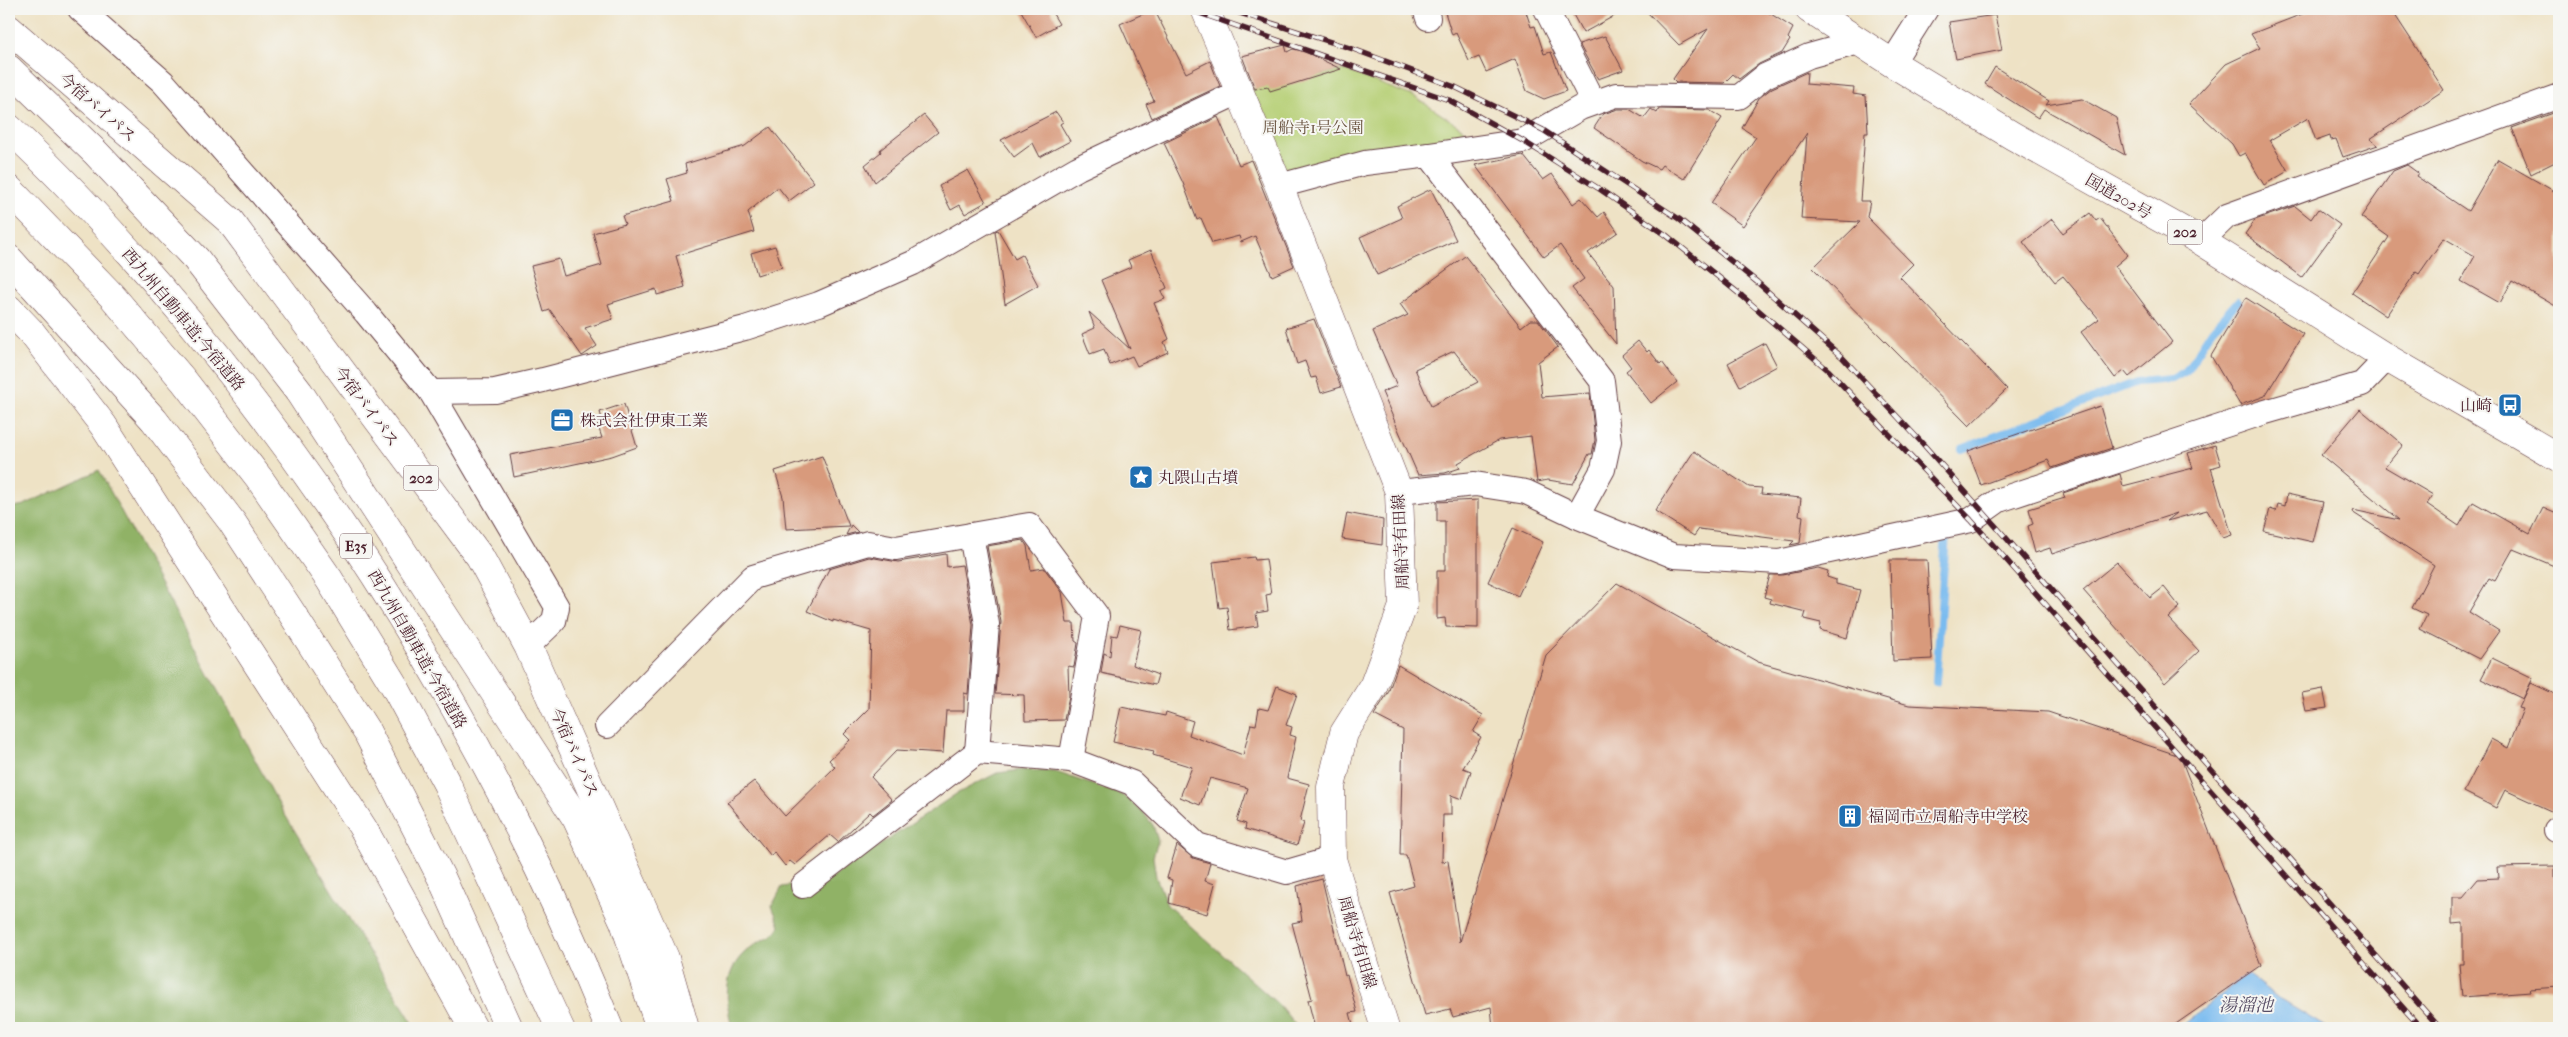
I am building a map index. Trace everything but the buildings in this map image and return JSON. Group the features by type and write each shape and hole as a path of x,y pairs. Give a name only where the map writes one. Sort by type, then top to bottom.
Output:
{"main road":[{"name":"周船寺有田線","path":"1205,9 1279,186 1400,492 1402,606 1373,687 1344,733 1331,787 1332,859 1385,1028"},
{"name":"国道202号","path":"1809,9 1892,63 2021,141 2201,241 2387,358 2559,458"},
{"name":"今宿バイパス","path":"9,29 230,221 480,557 528,646 665,958 685,1028"},
{"path":"9,69 96,152 196,259 299,392 576,818 624,922 660,1028"},
{"name":"西九州自動車道;今宿道路","path":"9,128 42,159 146,271 227,367 300,465 374,571 434,671 505,803 581,960 609,1028"},
{"name":"E35","path":"9,189 112,296 184,381 259,478 330,579 395,687 447,784 560,1028"},
{"path":"9,259 154,420 232,522 286,604 367,732 442,879 509,1028"},
{"path":"9,309 32,333 103,425 358,820 473,1028"}],"street":[{"path":"80,9 163,82 366,313 432,392 557,607 554,621 528,646"},
{"path":"1546,9 1593,102"},
{"path":"1892,63 1926,9"},
{"path":"1279,186 1365,163 1523,142 1593,102 1616,95 1739,97 1765,76 1810,56 1859,42"},
{"path":"432,392 495,390 543,380 745,328 819,304 913,263 1078,168 1239,92"},
{"path":"2201,241 2227,216 2559,96"},
{"path":"1429,155 1602,382 1609,441 1603,469 1577,516"},
{"path":"1400,492 1475,484 1526,492 1577,516 1674,556 1779,562 1971,520 1999,500 2262,413 2362,384 2387,358"},
{"path":"607,726 753,577 868,543 896,548 1028,525 1097,616 1071,760"},
{"path":"971,535 987,624 977,752"},
{"path":"803,886 977,752 1071,760 1132,783 1196,845 1287,872 1332,859"},
{"path":"2559,827 2556,830 2559,831"}],"green space":[{"name":"周船寺1号公園","path":"1344,70 1415,97 1468,132 1365,163 1279,186 1239,92"},
{"path":"99,470 282,810 416,1028 9,1028 9,508 24,505"},
{"path":"1022,770 1056,772 1122,795 1142,811 1153,825 1158,841 1153,857 1156,877 1167,905 1279,1005 1298,1028 732,1028 727,992 732,971 737,961 745,952 772,936 780,926 772,906 782,887 831,878 956,794 997,773"}],"water":[{"name":"湯溜池","path":"2234,964 2278,998 2327,1028 2179,1028 2235,984"}],"waterway":[{"path":"1962,449 2137,382 2172,379 2186,371 2212,330 2238,301"},
{"path":"1936,682 1946,533"}],"railway":[{"path":"1188,9 1449,100 1523,141 1601,190 1666,235 1742,296 1828,370 1971,520 2421,1028"},
{"path":"1227,9 1353,49 1455,87 1543,130 1679,219 1757,282 1842,357 1923,444 2440,1028"}],"place":[{"name":"山崎","path":"2510,405"},
{"name":"株式会社伊東工業","path":"562,420"},
{"name":"丸隈山古墳","path":"1141,477"},
{"name":"福岡市立周船寺中学校","path":"1850,816"}]}
